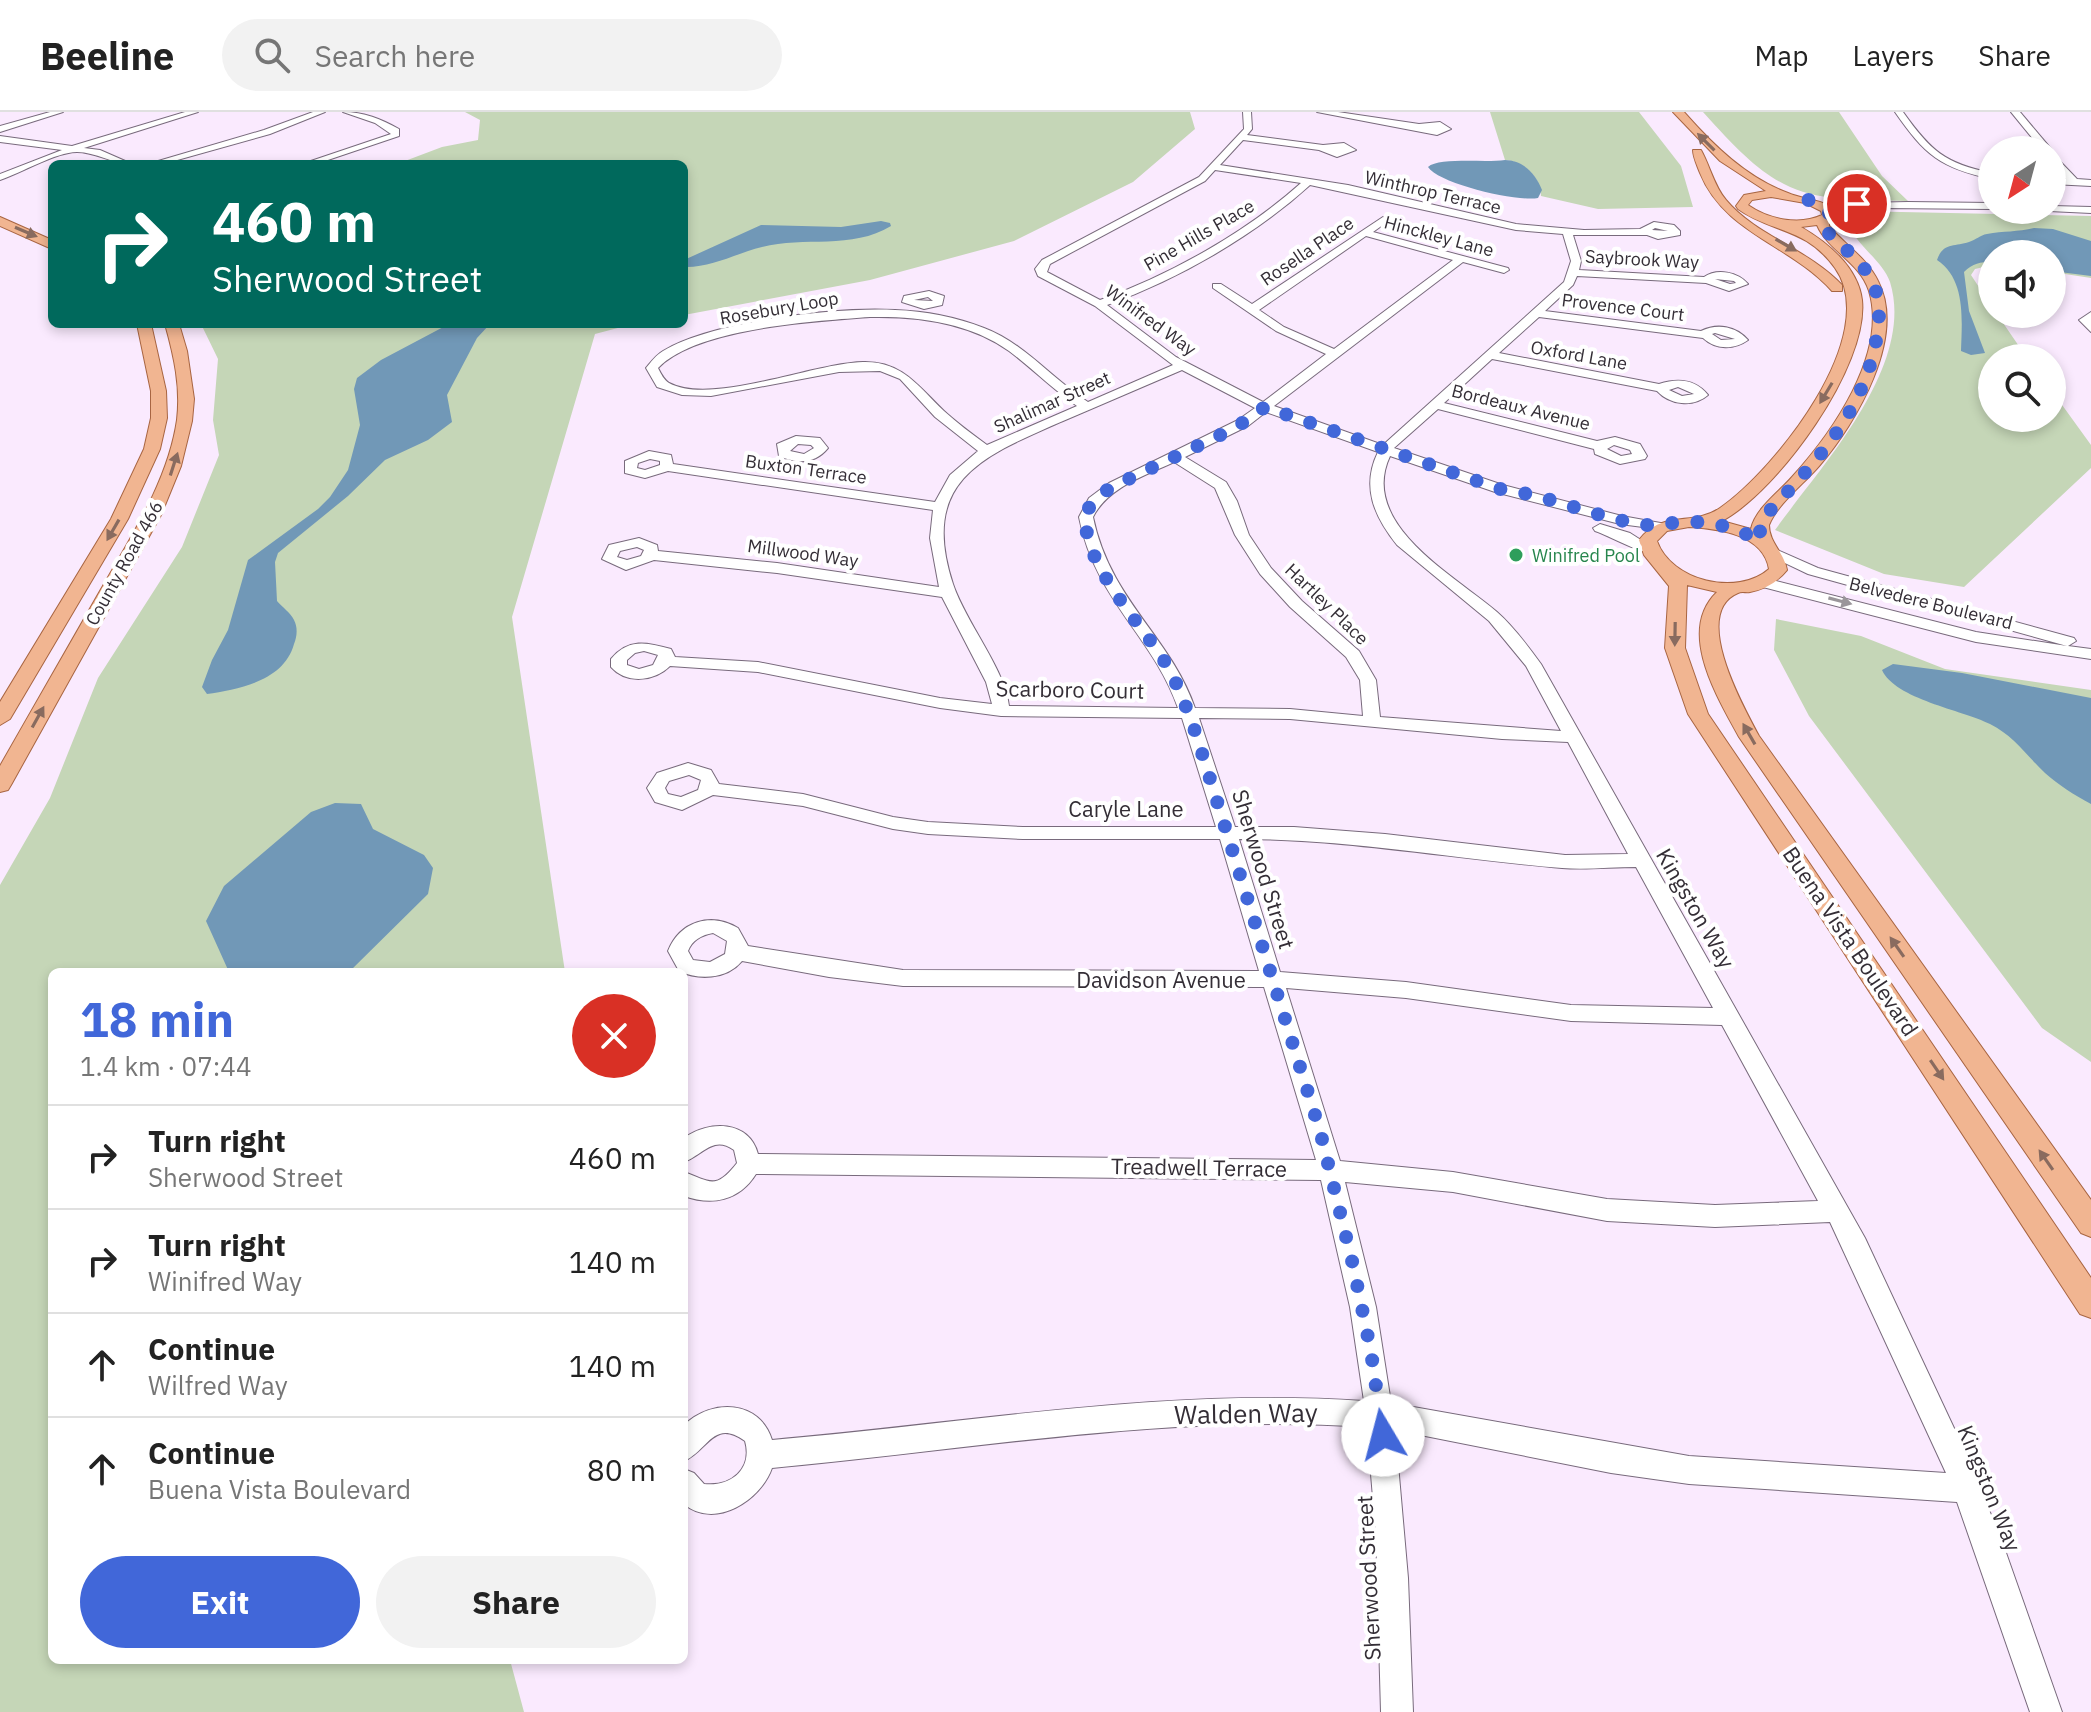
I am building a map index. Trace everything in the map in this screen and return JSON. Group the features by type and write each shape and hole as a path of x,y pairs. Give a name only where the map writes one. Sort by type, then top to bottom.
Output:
{"main road":[{"path":"1678,112 1714,151 1754,180 1786,195 1808,200 1826,217"},
{"path":"1748,197 1749,192 1744,186 1692,147 1712,190 1725,206 1826,274 1841,293 1853,320"},
{"path":"1705,523 1731,508 1773,468 1811,418 1837,375 1853,320 1855,296 1847,278 1821,245 1804,232 1747,211 1743,201 1748,197 1786,195"},
{"path":"1770,219 1805,223 1826,217"},
{"path":"1767,547 1760,525 1763,518 1814,465 1842,428 1861,393 1876,344 1879,312 1873,283 1851,252 1823,227 1826,217"},
{"path":"0,221 48,243"},
{"name":"County Road 466","path":"0,719 118,521 156,433 159,387 156,362 145,328"},
{"name":"County Road 466","path":"0,785 152,515 172,473 185,427 188,398 185,359 173,328"},
{"path":"1689,522 1744,532 1767,547 1778,561 1778,570 1764,583 1732,588 1691,581 1654,556 1648,540 1661,527 1689,522"},
{"name":"Buena Vista Boulevard","path":"1654,556 1678,585 1675,648 1698,714 2091,1304"},
{"name":"Buena Vista Boulevard","path":"1732,588 1719,596 1711,608 1709,634 1719,679 1749,737 2091,1224"}],"street":[{"path":"0,129 59,112"},
{"path":"56,160 96,140 194,112"},
{"path":"167,160 267,132 321,112"},
{"path":"320,160 395,136 396,131 385,124 347,112"},
{"name":"Winifred Way","path":"1247,112 1250,126 1214,167 1179,192 1040,269 1047,278 1099,304 1181,366 1265,407 1500,489"},
{"path":"1321,112 1420,127"},
{"path":"1899,112 1926,152 1954,167 1978,174"},
{"path":"2015,112 2035,136"},
{"path":"1241,137 1324,148"},
{"path":"0,139 106,154 119,160"},
{"path":"0,179 33,172 48,164"},
{"name":"Winthrop Terrace","path":"1214,167 1362,191 1499,224 1567,232 1646,232"},
{"path":"1954,167 1938,171 1942,175 1964,179 1974,173"},
{"path":"2066,172 2075,183"},
{"name":"Pine Hills Place","path":"1099,304 1135,290 1210,248 1289,199 1308,182"},
{"path":"2066,182 2091,183"},
{"path":"1808,200 1911,206"},
{"path":"1826,217 1841,209 1978,206"},
{"path":"2066,209 2091,210"},
{"name":"Rosella Place","path":"1251,310 1383,220"},
{"path":"1386,449 1569,283 1574,273 1575,251 1567,232"},
{"name":"Hinckley Lane","path":"1366,233 1504,270"},
{"name":"Sherwood Street","path":"1397,1712 1391,1512 1380,1415 1371,1352 1330,1170 1188,712 1162,658 1123,606 1100,566 1086,517 1089,508 1102,494 1235,428 1461,259"},
{"name":"Saybrook Way","path":"1574,273 1708,280"},
{"path":"1217,286 1299,339 1333,353"},
{"name":"Rosebury Loop","path":"987,451 951,424 905,377 880,367 847,366 707,394 671,389 657,381 652,368 659,357 692,342 828,316 915,310 999,339 1086,406"},
{"name":"Provence Court","path":"1537,313 1705,335"},
{"path":"2091,315 2085,320 2091,329"},
{"name":"Oxford Lane","path":"1489,355 1662,388"},
{"name":"Shalimar Street","path":"1001,711 998,688 961,624 948,593 937,541 940,507 955,478 987,451 1181,366"},
{"name":"Bordeaux Avenue","path":"1434,404 1600,446"},
{"name":"Kingston Way","path":"1386,449 1377,466 1375,489 1390,527 1417,557 1478,602 1516,640 1837,1211 1923,1386 1966,1488 2046,1712"},
{"path":"773,482 793,457"},
{"name":"Hartley Place","path":"1176,457 1221,485 1242,535 1265,571 1296,604 1353,654 1368,680 1372,720"},
{"name":"Buxton Terrace","path":"667,467 940,507"},
{"path":"1500,489 1530,493 1632,523 1661,527"},
{"path":"1500,489 1537,509 1625,536 1654,556"},
{"name":"Belvedere Boulevard","path":"1767,547 1813,571 2091,647"},
{"name":"Millwood Way","path":"651,555 777,568 948,593"},
{"name":"Belvedere Boulevard","path":"1764,583 1976,637 2091,654"},
{"name":"Scarboro Court","path":"666,661 777,669 940,703 1001,711 1188,712 1372,720 1502,734 1573,737"},
{"name":"Caryle Lane","path":"709,789 803,800 893,823 928,828 1023,833 1294,833 1565,862 1641,860"},
{"name":"Davidson Avenue","path":"737,952 842,971 903,978 1272,979 1406,990 1571,1013 1729,1017"},
{"path":"688,1149 703,1137 726,1134 744,1145 749,1164 738,1181 718,1191 696,1191 688,1185"},
{"name":"Treadwell Terrace","path":"749,1164 1330,1170 1453,1182 1607,1210 1715,1216 1837,1211"},
{"name":"Walden Way","path":"762,1455 1237,1409 1380,1415 1442,1422 1573,1452 1652,1466 1966,1488"},
{"path":"688,1442 699,1428 711,1422 736,1419 756,1432 762,1455 751,1483 725,1499 697,1497 688,1487"}],"green space":[{"path":"465,112 1190,112 1195,129 1133,182 1014,241 870,280 688,314 688,160 408,160 442,147 478,140 480,120"},
{"path":"1490,112 1639,112 1681,166 1693,207 1598,209 1541,196 1538,182 1530,171 1518,163 1505,160"},
{"path":"1703,112 1839,112 1882,176 1908,201 1840,199 1792,188 1751,161"},
{"path":"1853,211 1978,214 1978,224 2066,224 2066,215 2091,216 2091,278 2066,274 2066,240 1978,240 1978,268 1971,275 1978,286 1978,328 2007,328 2017,344 1978,344 1978,432 2066,432 2066,410 2091,445 2091,468 1964,587 1884,574 1775,530 1860,414 1877,381 1889,347 1894,314 1890,282 1849,227 1845,217"},
{"path":"203,328 618,328 595,334 512,617 564,968 48,968 48,1664 511,1664 524,1712 0,1712 0,885 50,798 98,678 182,547 219,455 213,420 218,359"},
{"path":"1776,619 1861,636 1945,669 2091,690 2091,1062 2042,1028 1809,716 1774,650"}],"water":[{"path":"1452,161 1518,162 1532,173 1542,190 1538,198 1479,190 1447,180 1428,167"},
{"path":"881,221 891,226 860,238 778,244 688,267 688,258 761,225 841,227"},
{"path":"2053,229 2091,241 2091,276 2066,273 2066,240 1978,240 1978,264 1964,272 1969,311 1982,344 1978,344 1978,354 1961,351 1958,289 1946,268 1937,260 1940,254 1946,248 1985,235"},
{"path":"441,328 486,328 477,338 447,395 452,422 428,440 385,460 348,496 278,553 275,562 277,601 293,617 297,629 289,657 271,675 259,681 207,694 202,687 228,630 248,560 318,509 348,470 360,425 354,389 357,378 381,360"},
{"path":"1893,664 1962,673 2091,698 2091,804 2050,777 2013,740 1990,724 1900,689 1882,670"},
{"path":"335,803 361,804 373,829 424,855 433,868 428,894 353,968 227,968 206,921 224,886 311,812"}],"place":[{"name":"Winifred Pool","path":"1516,555"}],"route":[{"path":"1383,1435 1371,1352 1347,1236 1320,1131 1196,734 1173,677 1123,606 1100,566 1087,528 1089,508 1114,486 1235,428 1265,407 1500,489 1530,493 1632,523 1661,527 1689,522 1725,526 1760,541 1763,518 1814,465 1842,428 1861,393 1872,361 1879,328 1873,283 1851,252 1823,227 1823,220 1829,213 1826,209 1808,200 1857,204"}]}
